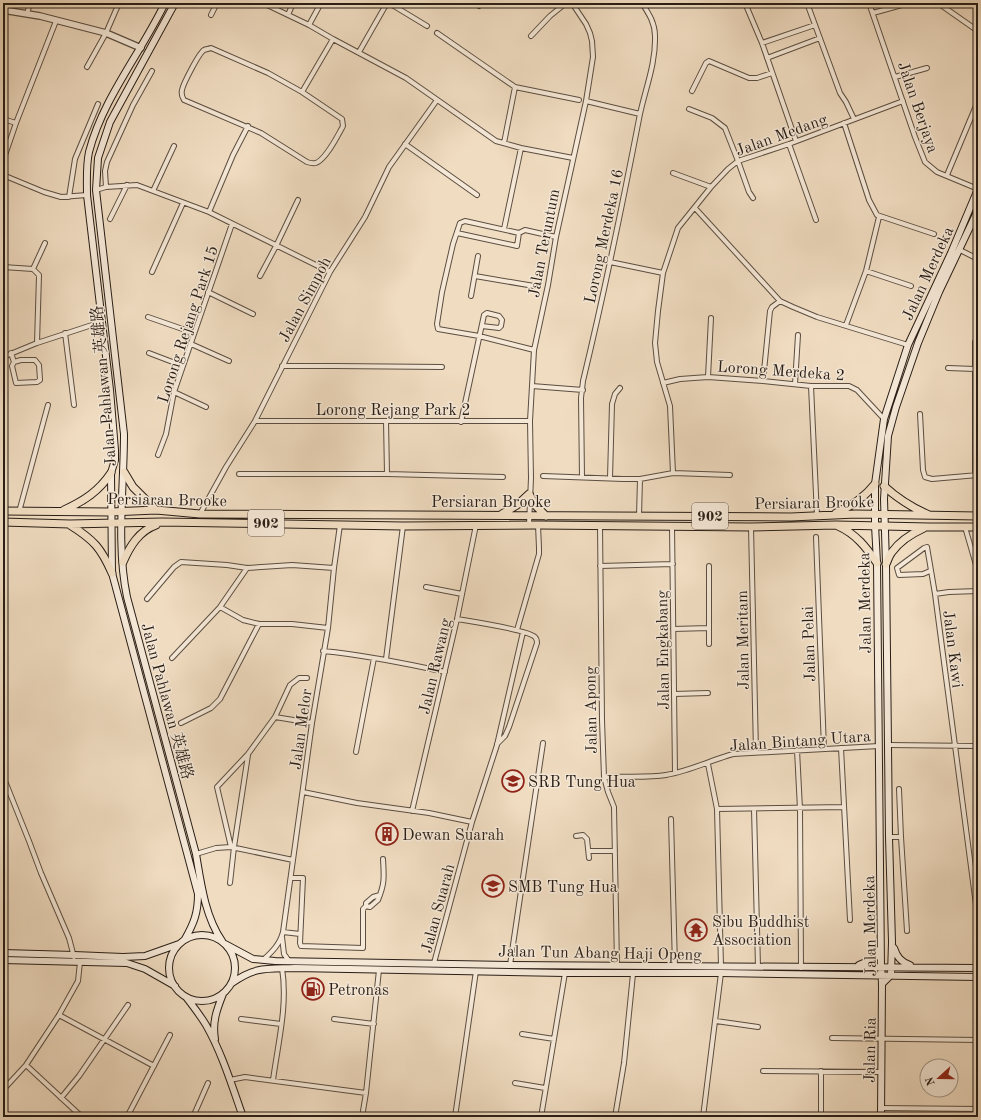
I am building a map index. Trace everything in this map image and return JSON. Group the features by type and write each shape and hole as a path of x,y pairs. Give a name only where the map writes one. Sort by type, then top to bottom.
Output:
{"main road":[{"name":"Jalan Pahlawan 英雄路","path":"166,3 118,87 99,126 89,152 87,195 102,319 115,450 115,460 111,473 112,573 198,894 198,909 196,916 185,939"},
{"name":"Jalan Pahlawan 英雄路","path":"175,3 110,122 98,158 96,190 124,434 122,511 123,577 127,597 196,854 202,890 215,931 224,942"},
{"name":"Jalan Merdeka","path":"882,984 880,746 874,484 884,419 908,345 951,253 978,189"},
{"name":"Jalan Merdeka","path":"882,984 892,976 884,486 888,436 896,407 918,343 939,292 978,210"},
{"path":"124,472 133,487 156,510"},
{"path":"62,512 82,502 94,493 104,484 111,473"},
{"path":"832,515 859,501 874,484"},
{"path":"884,486 909,506 932,516"},
{"path":"498,515 507,512 530,494 535,506 546,516"},
{"name":"Persiaran Brooke","path":"3,511 112,512 156,510 200,514 529,516 978,516"},
{"name":"Persiaran Brooke","path":"3,522 70,524 162,522 403,526 538,524 751,527 836,524 978,527"},
{"path":"122,562 129,548 142,532 162,522"},
{"path":"70,524 88,536 98,546 112,573"},
{"path":"836,524 853,534 869,550 877,563"},
{"path":"886,564 891,552 896,547 915,532 926,527"},
{"path":"175,986 169,969 170,959 180,943 194,935 204,934 214,936 224,942 231,952 235,962 235,972 232,983 223,994 214,1018 213,1025 216,1046"},
{"name":"Jalan Tun Abang Haji Openg","path":"224,942 253,959 262,961 801,968 881,966 978,968"},
{"path":"892,942 899,959 904,963 917,967"},
{"path":"3,953 74,954 123,957 145,956 180,943"},
{"path":"854,967 876,958 881,943"},
{"path":"3,960 126,963 145,969 175,986 185,996 206,1024 230,1080 242,1117"},
{"name":"Jalan Tun Abang Haji Openg","path":"232,983 242,976 262,968 633,974 721,973 978,977"},
{"name":"Jalan Ria","path":"881,1117 882,984"},
{"path":"185,996 194,1000 204,1001 214,999 223,994"}],"street":[{"path":"28,14 30,3"},
{"path":"87,67 106,33 119,3"},
{"path":"211,15 217,3"},
{"path":"262,3 309,24 333,39 406,78 496,140 521,148 573,158"},
{"path":"288,15 293,3"},
{"path":"309,24 321,3"},
{"path":"359,52 388,3 427,26"},
{"path":"531,36 550,16 566,3"},
{"name":"Jalan Teruntum","path":"528,525 531,478 530,421 534,350 548,285 556,237 586,102 592,68 592,41 586,24 572,3"},
{"name":"Lorong Merdeka 16","path":"582,477 581,398 583,382 610,262 640,114 654,59 656,35 652,19 642,3"},
{"path":"745,3 762,43 796,141"},
{"path":"807,3 840,93 854,119"},
{"name":"Jalan Berjaya","path":"870,3 925,162 937,172 978,189"},
{"path":"873,13 909,3"},
{"path":"938,3 978,31"},
{"path":"3,10 28,14 106,33 141,48"},
{"path":"3,161 16,123 56,21"},
{"path":"762,43 815,25"},
{"path":"437,33 515,87 579,100"},
{"path":"767,58 820,38"},
{"path":"302,92 333,39"},
{"path":"211,48 268,73 302,92 342,119 343,122 342,128 322,158 316,163 307,162 248,126 188,103 184,100 182,89 204,50 211,48"},
{"path":"692,91 706,63 709,61 749,78 757,78 772,73"},
{"path":"896,77 928,68"},
{"path":"106,187 105,171 107,162 133,105 152,71"},
{"path":"504,143 515,87"},
{"name":"Jalan Simpoh","path":"200,514 226,467 255,421 330,272 364,217 389,167 436,100"},
{"name":"Jalan Medang","path":"672,473 670,406 657,362 655,343 664,273 678,228 711,187 738,161 790,144 903,101"},
{"path":"947,175 978,101"},
{"path":"586,102 640,114"},
{"path":"69,197 78,149 98,104"},
{"path":"689,109 712,118 725,128 749,192 753,198"},
{"path":"3,119 16,123"},
{"path":"844,123 874,211 879,217 934,234"},
{"path":"209,212 233,155 248,126"},
{"path":"405,144 478,195"},
{"path":"790,144 816,220"},
{"path":"153,191 174,146"},
{"path":"504,229 521,148"},
{"path":"673,173 711,187"},
{"path":"3,175 44,192 61,197 87,195"},
{"path":"96,190 106,187 127,185 137,186 153,191 209,212 330,272"},
{"path":"110,220 127,185"},
{"path":"260,276 298,200"},
{"path":"152,272 184,203"},
{"path":"695,208 780,301 793,308 817,317 908,345"},
{"path":"846,325 866,271 879,217"},
{"path":"534,350 479,336 439,329 436,326 442,292 456,233 460,223 465,221 519,233 525,230 556,237"},
{"name":"Lorong Rejang Park 15","path":"158,455 166,434 174,392 232,224"},
{"path":"456,233 517,246 519,233"},
{"path":"33,269 45,243"},
{"path":"960,250 978,257"},
{"path":"471,296 478,256"},
{"path":"610,262 664,273"},
{"path":"3,268 33,269 39,276 37,343"},
{"path":"866,271 910,286"},
{"path":"475,276 534,286"},
{"path":"208,292 253,314"},
{"path":"762,381 770,311 772,307 780,301"},
{"path":"461,422 484,315 486,313 499,316 502,320 499,328 482,326"},
{"path":"148,317 194,333"},
{"path":"708,377 711,318"},
{"path":"3,357 37,343 92,325 102,319"},
{"path":"92,325 103,334"},
{"path":"65,333 74,405"},
{"path":"795,384 798,335"},
{"path":"920,414 923,470 925,477 932,479 977,475 975,342"},
{"path":"191,344 229,361"},
{"path":"11,353 14,362 12,366 14,380 16,383 37,382 40,380 39,365 36,360 21,360 14,362"},
{"path":"149,353 183,366"},
{"path":"282,366 442,367"},
{"path":"948,368 975,369"},
{"name":"Lorong Merdeka 2","path":"664,383 680,379 708,377 811,386 854,388 884,419"},
{"path":"532,386 583,390"},
{"path":"811,386 817,516"},
{"path":"610,478 612,404 615,394 620,388"},
{"path":"174,392 206,406"},
{"path":"19,512 48,405"},
{"name":"Lorong Rejang Park 2","path":"255,421 530,421"},
{"path":"386,421 387,474"},
{"path":"543,476 640,479 672,473 730,475"},
{"path":"239,474 387,474 502,477"},
{"path":"639,516 640,479"},
{"path":"517,630 538,554 538,524"},
{"name":"Jalan Melor","path":"289,961 284,954 282,934 312,722 328,628 340,525"},
{"name":"Jalan Rawang","path":"412,811 457,619 476,525"},
{"name":"Jalan Apong","path":"600,525 604,777 614,807 617,966"},
{"path":"386,659 403,526"},
{"name":"Jalan Engkabang","path":"672,526 675,773"},
{"name":"Jalan Meritam","path":"751,527 756,752"},
{"path":"965,527 978,572"},
{"name":"Jalan Pelai","path":"816,537 824,749"},
{"name":"Jalan Kawi","path":"930,571 923,574 899,576 897,568 927,547 935,594 978,920"},
{"path":"147,599 174,567 181,562 227,565 246,568 285,566 334,568"},
{"path":"600,566 673,564"},
{"path":"709,566 709,644"},
{"path":"172,658 220,607 246,568"},
{"path":"426,587 462,594"},
{"path":"935,594 978,591"},
{"path":"220,607 243,620 259,624 292,624 328,628"},
{"name":"Jalan Suarah","path":"457,619 517,630 535,636 537,643 509,727 505,736 496,745"},
{"path":"181,723 211,708 220,699 259,624"},
{"path":"674,629 709,628"},
{"name":"Jalan Suarah","path":"434,963 472,822 496,745 523,632"},
{"path":"324,651 386,659 444,672"},
{"path":"356,752 374,658"},
{"path":"233,847 218,787 248,754 275,717 290,685 299,678 307,678"},
{"path":"674,694 708,693"},
{"path":"275,717 312,722"},
{"path":"510,965 543,743"},
{"path":"888,745 978,746"},
{"name":"Jalan Bintang Utara","path":"604,777 664,776 708,764 733,754 880,746"},
{"path":"841,748 850,920"},
{"path":"797,750 800,809 801,968"},
{"path":"230,884 233,847 248,754"},
{"path":"708,764 717,809 721,966"},
{"path":"3,776 77,962 78,981 59,1015 26,1065 3,1090"},
{"path":"899,789 907,931"},
{"path":"303,792 356,803 429,813 472,822"},
{"path":"717,809 800,809 844,807"},
{"path":"754,809 758,967"},
{"path":"671,819 675,966"},
{"path":"576,836 585,836 587,839 589,858"},
{"path":"889,838 901,837"},
{"path":"196,854 216,848 233,847 293,860"},
{"path":"589,851 615,851"},
{"path":"291,878 302,878 300,944 305,946 363,948 365,908 370,907 377,901 380,895 384,884 383,859"},
{"path":"282,934 300,934"},
{"name":"Jalan Melor","path":"262,961 272,953 282,934"},
{"path":"272,1080 282,1024 285,989 282,968"},
{"path":"362,1117 374,1024 379,970"},
{"path":"455,1117 476,971"},
{"path":"541,1117 565,973"},
{"path":"703,1117 721,973"},
{"path":"615,1117 624,1063 633,974"},
{"path":"61,1098 79,1076 128,1005"},
{"path":"59,1015 154,1066"},
{"path":"241,1019 282,1024"},
{"path":"334,1019 374,1024"},
{"path":"716,1021 758,1027"},
{"path":"522,1034 554,1039"},
{"path":"128,1117 170,1035"},
{"path":"832,1038 978,1040"},
{"path":"26,1065 82,1117"},
{"path":"763,1071 881,1072"},
{"path":"821,1071 821,1117"},
{"path":"230,1080 245,1077 366,1093"},
{"path":"515,1083 545,1088"},
{"path":"193,1117 208,1084"},
{"path":"881,1108 978,1109"}],"place":[{"name":"SRB Tung Hua","path":"513,781"},
{"name":"Dewan Suarah","path":"387,834"},
{"name":"SMB Tung Hua","path":"493,886"},
{"name":"Sibu Buddhist Association","path":"696,930"},
{"name":"Petronas","path":"313,989"}]}
